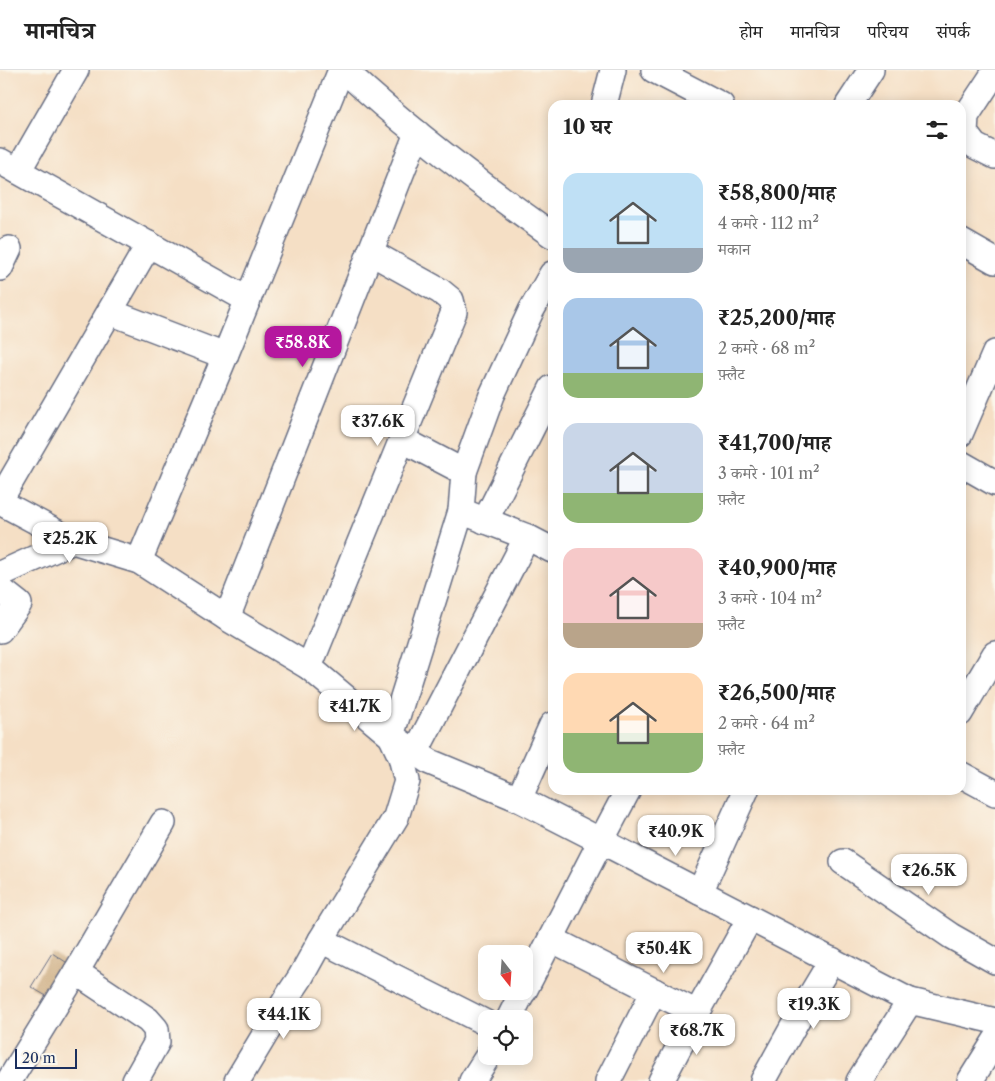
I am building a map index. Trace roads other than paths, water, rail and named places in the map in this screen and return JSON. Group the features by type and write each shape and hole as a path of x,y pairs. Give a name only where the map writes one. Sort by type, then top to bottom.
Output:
{"street":[{"path":"76,70 9,166 248,300"},
{"path":"139,561 342,70 417,133 496,195 548,232"},
{"path":"605,100 612,70"},
{"path":"654,70 711,100"},
{"path":"966,116 995,72"},
{"path":"850,100 860,73"},
{"path":"226,618 417,133"},
{"path":"966,134 975,146 995,156"},
{"path":"149,244 0,501 73,541 139,561 226,618 309,667 391,736 423,757 519,799 910,1001 995,1021"},
{"path":"966,244 995,261"},
{"path":"309,667 454,312 451,300 440,291 370,252"},
{"path":"407,781 401,757 391,736 461,511 464,472 492,395 531,311 548,281"},
{"path":"110,312 225,356"},
{"path":"966,420 995,353"},
{"path":"485,521 548,396"},
{"path":"403,440 464,472"},
{"path":"966,466 995,483"},
{"path":"461,511 527,537 548,548"},
{"path":"237,1081 396,816 407,781 423,757 527,537"},
{"path":"0,574 73,541"},
{"path":"0,589 20,604 0,630"},
{"path":"966,703 995,654"},
{"path":"519,799 548,734"},
{"path":"966,777 995,793"},
{"path":"533,973 625,795"},
{"path":"700,892 744,795"},
{"path":"9,1081 76,972 163,823"},
{"path":"843,862 951,936 995,961"},
{"path":"661,1081 750,918"},
{"path":"550,939 697,1013"},
{"path":"321,940 478,1020"},
{"path":"763,1081 832,960"},
{"path":"76,972 148,1020 156,1029 157,1042 134,1081"},
{"path":"608,1081 654,992"},
{"path":"859,1081 910,1001"},
{"path":"970,1081 995,1041"},
{"path":"472,1081 482,1065"}]}
